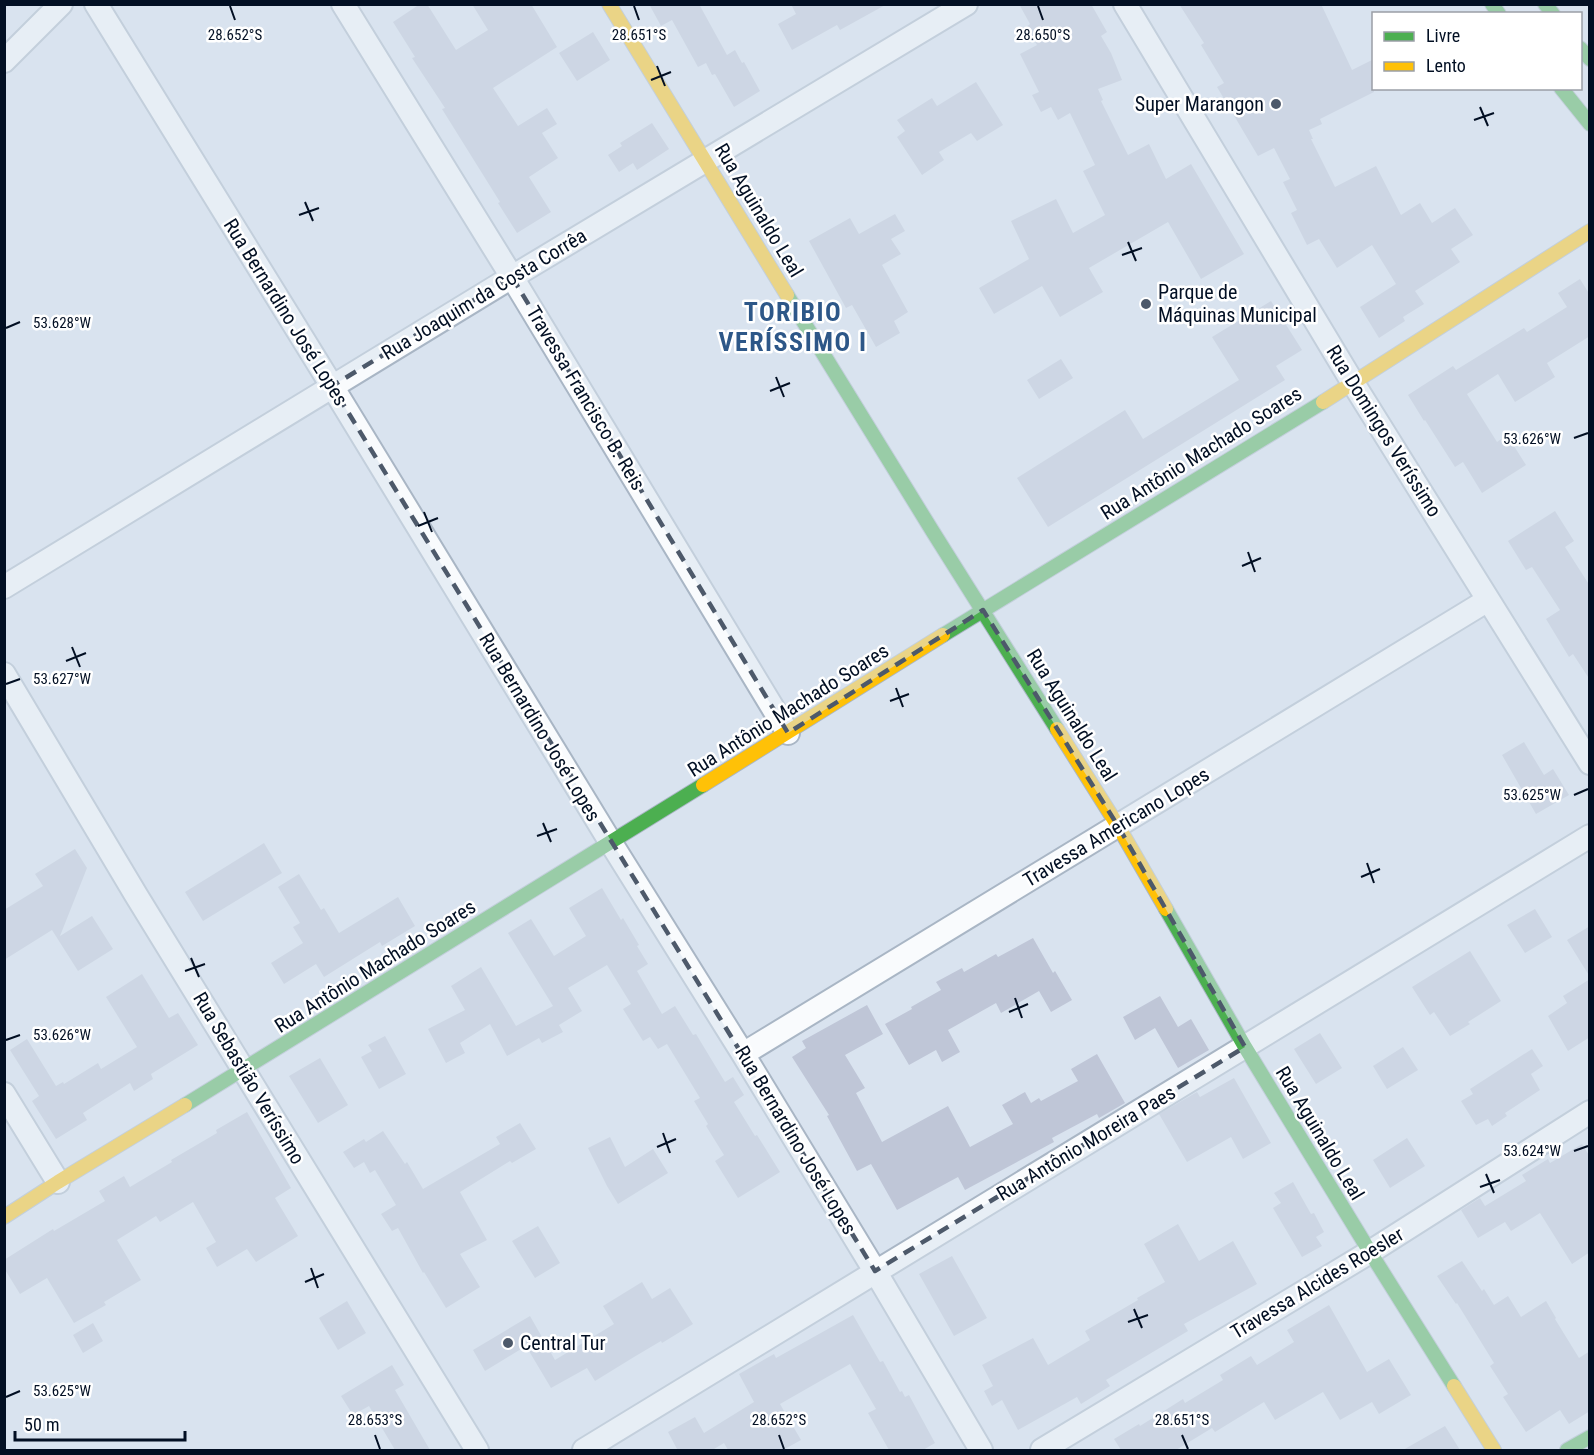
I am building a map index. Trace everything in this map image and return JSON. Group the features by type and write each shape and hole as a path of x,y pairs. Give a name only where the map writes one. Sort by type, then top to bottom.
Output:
{"street":[{"path":"4,61 62,4"},
{"name":"Rua Bernardino José Lopes","path":"96,4 743,1054 981,1450"},
{"name":"Travessa Francisco B. Reis","path":"343,4 513,277 788,733"},
{"name":"Rua Aguinaldo Leal","path":"609,4 933,532 1118,826 1245,1047 1494,1450"},
{"name":"Rua Joaquim da Costa Corrêa","path":"4,587 332,386 966,4"},
{"name":"Rua Domingos Veríssimo","path":"1125,4 1353,383 1590,763"},
{"path":"1563,90 1590,124"},
{"name":"Rua Antônio Machado Soares","path":"4,1217 1353,383 1590,231"},
{"name":"Travessa Americano Lopes","path":"743,1054 1488,600"},
{"name":"Rua Sebastião Veríssimo","path":"4,674 243,1070 477,1450"},
{"name":"Rua Antônio Moreira Paes","path":"584,1450 1590,836"},
{"path":"4,1094 58,1182"},
{"name":"Travessa Alcides Roesler","path":"1042,1450 1370,1252 1590,1112"},
{"path":"1568,1450 1590,1437"}],"highlighted area":[{"path":"512,277 788,733 983,610 1118,826 1245,1047 875,1271 332,386"}],"building":[{"path":"420,4 427,4 456,50 488,30 472,4 531,4 557,47 493,88 518,126 547,108 557,124 542,133 558,158 529,177 551,212 517,233 442,109 445,108 412,58 415,57 393,22"},
{"path":"649,4 699,4 727,55 735,50 760,91 734,107 706,63 698,67 672,20 661,26"},
{"path":"791,4 887,4 840,30 837,25 792,50 778,24 796,14"},
{"path":"1019,4 1091,4 1107,32 1101,36 1122,80 1098,89 1103,100 1101,101 1128,155 1149,144 1166,179 1191,164 1244,254 1201,279 1168,222 1089,268 1103,292 1060,317 1042,286 994,314 979,288 1029,259 1011,221 1056,199 1073,233 1105,215 1083,171 1095,165 1070,113 1058,120 1051,107 1041,112 1032,95 1039,92 1020,54 1037,45 1026,27 1030,24"},
{"path":"1179,4 1321,4 1352,70 1372,60 1372,90 1374,92 1320,119 1322,124 1309,130 1313,139 1311,139 1335,187 1376,166 1401,215 1420,203 1432,223 1455,208 1473,235 1451,249 1460,262 1415,291 1424,304 1403,317 1405,321 1379,338 1360,307 1396,284 1372,245 1337,268 1319,239 1307,245 1291,213 1297,210 1283,182 1290,179 1274,148 1258,156 1217,87 1224,83 1201,45 1204,43"},
{"path":"593,32 610,60 577,81 559,53"},
{"path":"976,82 1003,125 977,141 971,133 939,152 944,160 922,175 897,137 905,131 897,120 932,98 937,106"},
{"path":"652,123 669,149 637,170 633,163 619,172 608,155 622,146 620,143"},
{"path":"895,214 905,231 891,239 901,254 882,265 908,312 894,321 900,333 876,347 852,305 846,308 809,241 850,218 859,234"},
{"path":"1580,279 1590,295 1590,336 1547,363 1555,377 1515,402 1498,374 1467,394 1497,442 1507,435 1526,465 1482,493 1463,462 1455,467 1408,395 1453,366 1456,370 1524,328 1527,332 1567,307 1558,293"},
{"path":"1271,301 1302,350 1276,366 1285,380 1048,527 1017,478 1125,410 1143,439 1239,380 1212,337"},
{"path":"1061,359 1073,378 1039,399 1027,380"},
{"path":"1555,511 1574,541 1565,547 1590,586 1590,680 1573,654 1569,657 1546,619 1560,610 1532,567 1526,570 1508,541"},
{"path":"1524,742 1544,775 1553,769 1569,795 1536,814 1502,755"},
{"path":"264,843 282,873 203,921 185,892"},
{"path":"75,849 87,868 60,936 92,916 113,949 78,971 52,930 4,960 4,910 43,886 35,874"},
{"path":"299,874 321,910 324,908 339,933 398,897 415,926 382,946 380,942 324,977 316,964 284,984 271,963 303,943 293,927 300,923 278,887"},
{"path":"602,888 639,945 637,946 648,964 637,971 662,1014 675,1006 693,1035 696,1034 725,1082 733,1077 744,1095 734,1102 780,1172 738,1198 715,1161 724,1155 694,1101 700,1098 667,1044 658,1049 650,1037 643,1041 623,1009 631,1004 607,965 568,988 582,1011 559,1025 563,1032 542,1043 539,1038 507,1056 490,1024 460,1043 465,1053 446,1063 428,1029 465,1010 451,986 481,967 516,1026 553,1006 508,933 531,919 554,956 586,936 569,908"},
{"path":"1535,909 1552,937 1525,953 1507,925"},
{"path":"1590,926 1590,977 1567,940"},
{"path":"1033,938 1072,1000 1051,1012 1039,991 1001,1013 996,1003 948,1030 960,1052 942,1062 936,1050 909,1065 885,1024 941,990 936,982 962,968 964,972 996,954 998,957"},
{"path":"1470,951 1501,1001 1450,1036 1434,1012 1430,1015 1412,987"},
{"path":"142,974 169,1018 178,1013 198,1045 151,1074 153,1079 134,1091 130,1083 83,1113 87,1120 56,1139 32,1101 39,1096 10,1050 27,1039 56,1086 63,1082 64,1084 98,1063 101,1069 137,1047 106,997"},
{"path":"1590,979 1590,1037 1568,1051 1548,1016 1567,1003 1563,996"},
{"path":"1160,996 1178,1027 1191,1019 1209,1050 1178,1068 1155,1028 1135,1040 1123,1017"},
{"path":"867,1005 883,1034 845,1055 865,1088 856,1093 882,1142 948,1106 970,1147 1013,1124 1002,1105 1025,1092 1031,1103 1039,1098 1041,1101 1078,1081 1071,1069 1097,1054 1125,1103 1099,1118 1097,1114 1052,1138 1054,1142 965,1190 958,1177 897,1210 871,1164 857,1171 827,1116 829,1115 792,1057 806,1048 802,1041"},
{"path":"1320,1033 1342,1068 1316,1084 1294,1049"},
{"path":"385,1036 406,1074 379,1089 361,1057 372,1051 368,1045"},
{"path":"1403,1047 1418,1070 1387,1089 1373,1066"},
{"path":"1532,1049 1543,1066 1531,1074 1540,1090 1505,1113 1507,1116 1492,1126 1488,1119 1476,1125 1461,1101 1473,1094 1470,1089"},
{"path":"320,1058 348,1105 318,1123 289,1076"},
{"path":"1234,1078 1271,1143 1243,1159 1231,1137 1187,1162 1159,1114 1197,1092 1200,1097"},
{"path":"247,1112 291,1188 275,1198 298,1236 256,1262 247,1249 217,1267 206,1248 216,1242 193,1202 160,1222 156,1216 117,1240 141,1280 104,1302 106,1305 74,1323 47,1278 20,1294 4,1268 4,1260 53,1229 54,1231 105,1201 99,1191 124,1176 130,1187"},
{"path":"520,1123 536,1149 512,1163 510,1161 460,1192 487,1240 460,1254 480,1287 446,1308 398,1228 392,1231 381,1214 396,1205 375,1170 370,1173 364,1162 354,1168 343,1152 364,1139 366,1142 383,1131 405,1164 407,1162 423,1189 500,1144 496,1137"},
{"path":"610,1137 625,1167 653,1149 668,1173 618,1204 588,1148"},
{"path":"1407,1138 1425,1166 1390,1188 1373,1160"},
{"path":"1582,1144 1590,1157 1590,1252 1572,1264 1540,1213 1511,1231 1505,1222 1478,1238 1461,1210 1480,1198 1485,1206 1526,1181 1522,1175 1548,1159 1550,1163"},
{"path":"1293,1182 1324,1232 1316,1237 1322,1246 1302,1257 1273,1208 1281,1203 1274,1193"},
{"path":"1178,1224 1199,1261 1233,1241 1257,1284 1184,1324 1188,1331 1106,1380 1110,1386 1081,1404 1077,1397 1018,1430 1002,1400 992,1406 984,1391 993,1386 982,1365 1033,1338 1048,1365 1090,1340 1085,1331 1165,1282 1144,1244"},
{"path":"538,1226 560,1263 535,1278 512,1241"},
{"path":"952,1256 987,1318 954,1336 919,1274"},
{"path":"1462,1261 1494,1305 1508,1296 1521,1317 1546,1301 1579,1358 1590,1351 1590,1411 1569,1424 1560,1410 1526,1432 1503,1397 1508,1394 1490,1366 1494,1363 1457,1303 1437,1276"},
{"path":"642,1282 652,1299 670,1288 693,1324 595,1381 587,1368 551,1388 526,1346 485,1371 473,1350 530,1316 555,1360 614,1324 603,1306"},
{"path":"347,1301 366,1333 338,1350 319,1318"},
{"path":"1329,1305 1367,1372 1389,1359 1411,1395 1379,1414 1372,1402 1340,1420 1323,1392 1275,1420 1264,1402 1215,1432 1212,1428 1176,1450 1121,1450 1114,1439 1183,1399 1185,1403 1223,1380 1220,1375 1251,1356 1257,1365 1294,1342 1287,1330"},
{"path":"853,1315 900,1392 902,1391 905,1397 909,1395 935,1443 923,1450 889,1450 868,1413 876,1409 850,1364 780,1404 801,1440 783,1450 728,1450 724,1443 714,1450 675,1450 677,1449 668,1432 695,1417 704,1433 754,1402 739,1374 774,1354 776,1358"},
{"path":"93,1323 103,1341 83,1353 73,1335"},
{"path":"392,1365 404,1385 395,1390 430,1450 395,1450 369,1406 353,1415 341,1396"},
{"path":"1445,1426 1460,1450 1403,1450"}],"traffic: fast":[{"path":"1492,4 1498,12"},
{"path":"1545,4 1551,12"},
{"path":"1582,50 1590,59"},
{"path":"1563,90 1590,124"},
{"path":"787,295 1057,729"},
{"path":"943,635 1323,402"},
{"path":"185,1105 703,785"},
{"path":"1166,909 1245,1047 1454,1386"},
{"path":"1567,1450 1590,1437"}],"traffic: slow":[{"path":"609,4 787,295"},
{"path":"1323,402 1590,231"},
{"path":"703,785 943,635"},
{"path":"1057,729 1118,826 1166,909"},
{"path":"4,1217 185,1105"},
{"path":"1454,1386 1494,1450"}],"place":[{"name":"Super Marangon","path":"1276,104"},
{"name":"Parque de Máquinas Municipal","path":"1146,304"},
{"name":"Central Tur","path":"508,1343"}],"district":[{"name":"TORIBIO VERÍSSIMO I","path":"793,327"}]}
